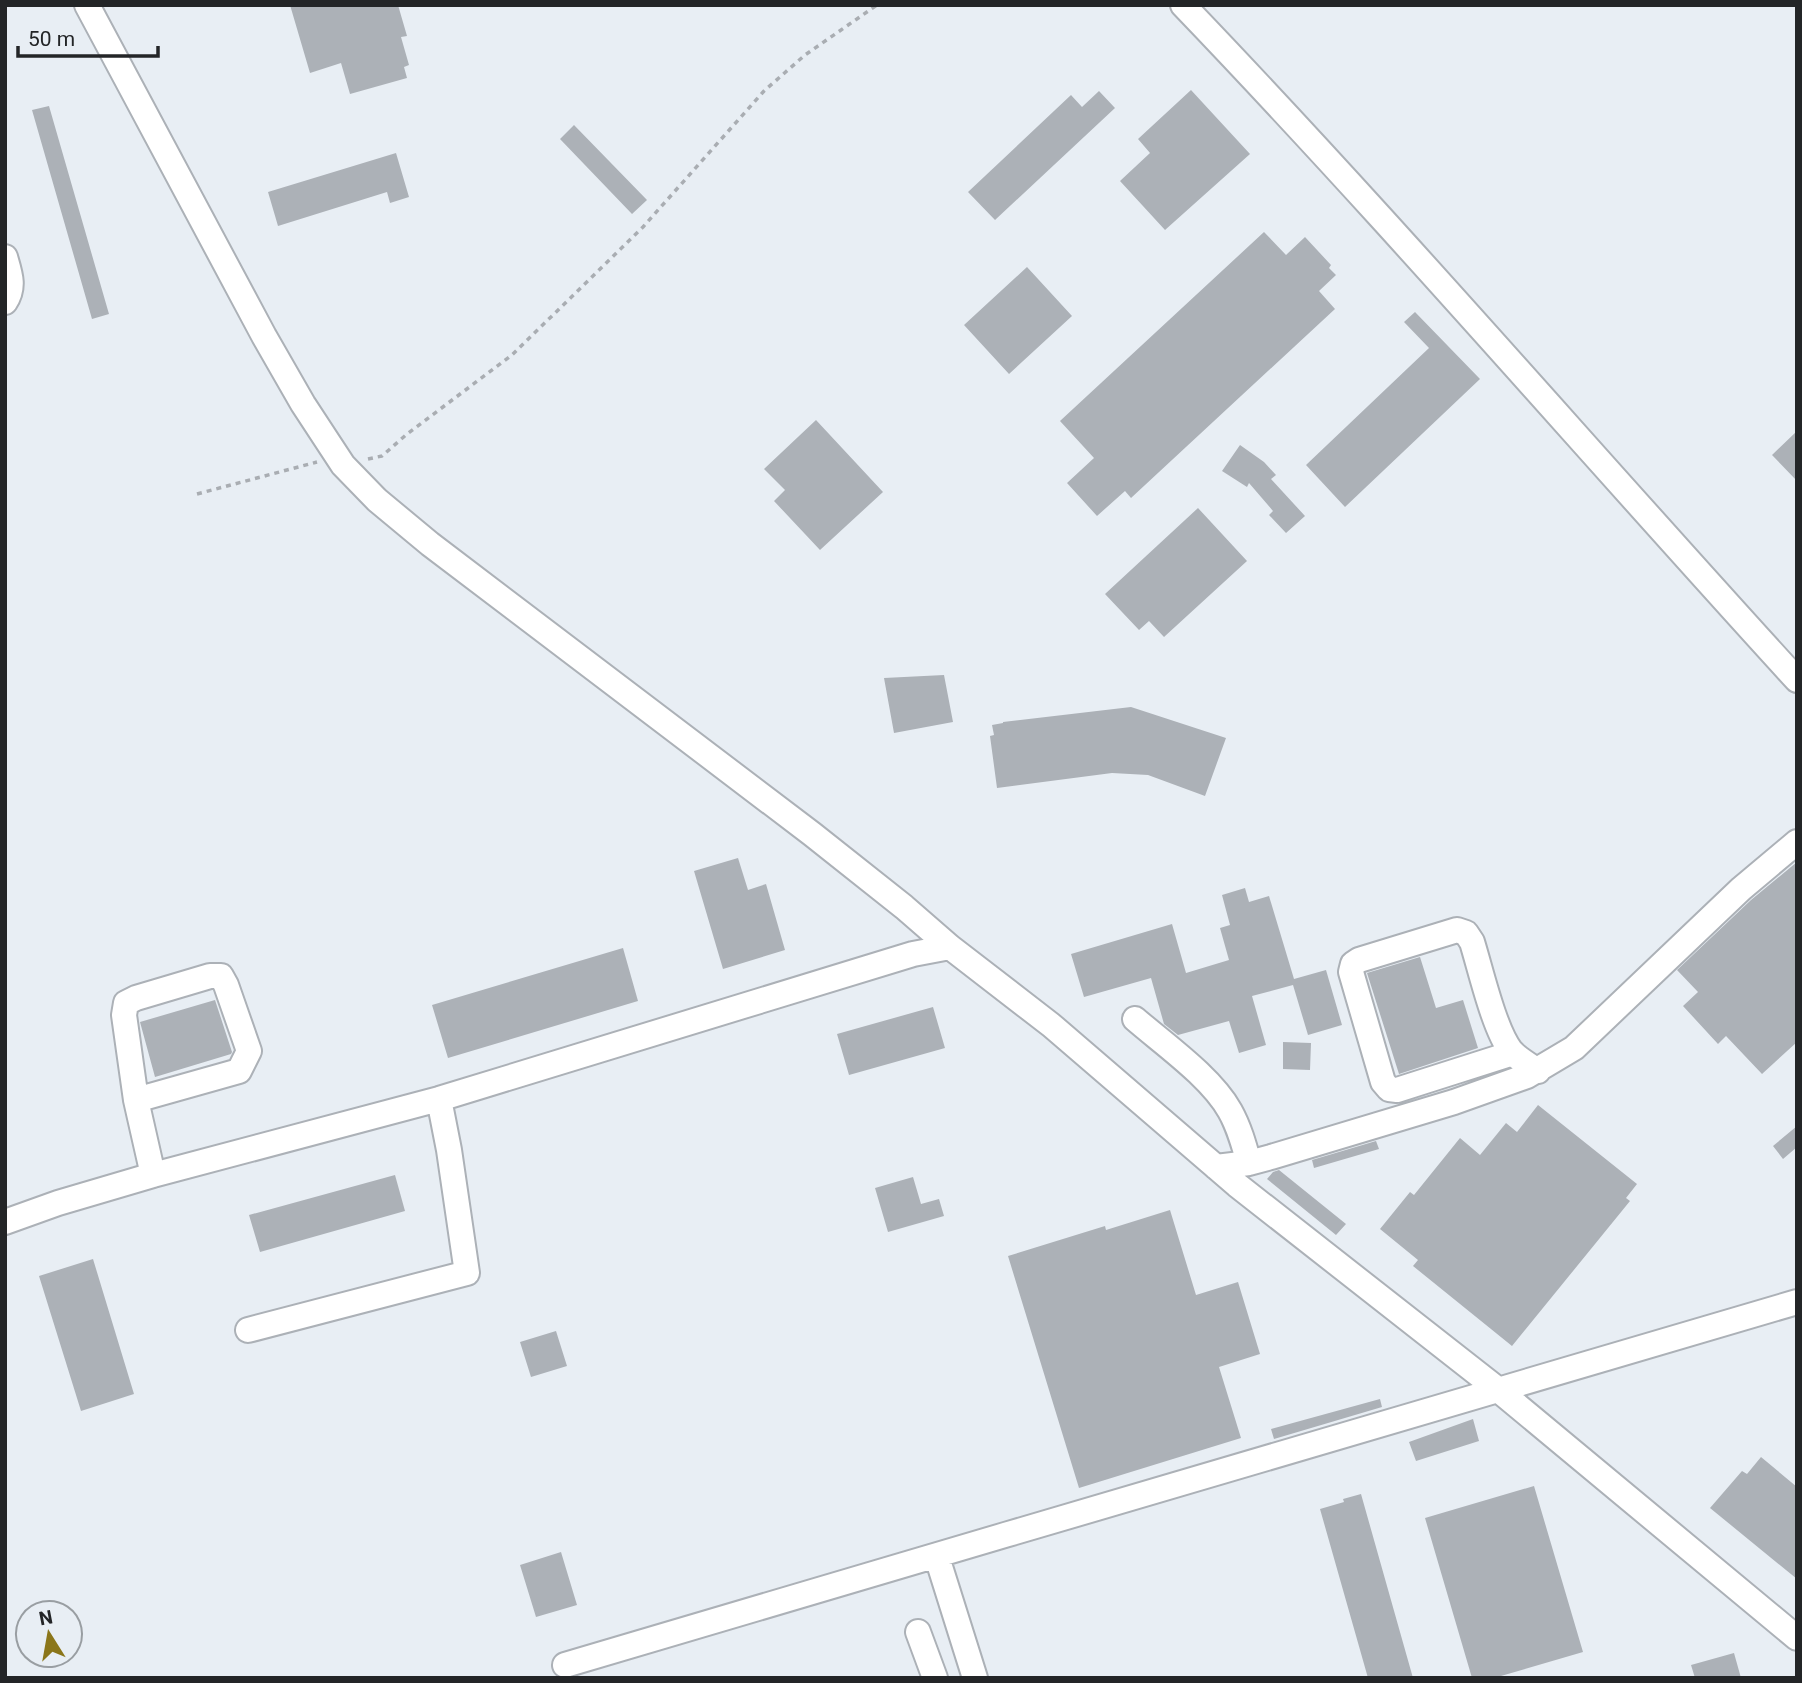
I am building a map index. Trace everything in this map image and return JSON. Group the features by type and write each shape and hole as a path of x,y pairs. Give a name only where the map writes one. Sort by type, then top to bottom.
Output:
{"street":[{"path":"87,5 264,337 303,404 343,464 377,500 430,544 904,907 950,947 1051,1025 1216,1167 1496,1388 1797,1638"},
{"path":"1183,5 1321,151 1797,680"},
{"path":"5,257 12,292 5,302"},
{"path":"1216,1167 1249,1163 1454,1102 1538,1071 1574,1048 1741,890 1797,842"},
{"path":"1513,1053 1398,1090 1389,1089 1383,1082 1352,972 1353,964 1457,930 1466,933 1472,942 1504,1040 1513,1053 1538,1071"},
{"path":"5,1222 153,1175 439,1099 887,962 950,947"},
{"path":"135,1100 239,1071 249,1051 221,976 210,976 125,1003 124,1015 135,1100 153,1175"},
{"path":"1135,1019 1213,1086 1229,1109 1240,1132 1249,1163"},
{"path":"248,1330 467,1273 439,1099"},
{"path":"565,1665 937,1557 1496,1388 1797,1302"},
{"path":"937,1557 975,1678"},
{"path":"918,1632 935,1678"}],"path":[{"path":"197,494 328,459 343,464 382,456 512,355 643,227 764,90 806,55 877,5"}],"building":[{"path":"290,5 398,5 407,36 401,37 409,65 404,67 407,78 350,94 341,63 310,73"},
{"path":"1191,90 1250,154 1165,230 1120,181 1150,153 1138,139"},
{"path":"1099,91 1115,108 995,220 968,192 1071,95 1082,107"},
{"path":"49,106 109,314 92,319 32,110"},
{"path":"574,125 647,200 632,214 560,139"},
{"path":"396,153 409,197 390,203 387,192 278,226 268,192"},
{"path":"1264,232 1286,255 1305,237 1331,265 1329,268 1336,275 1319,291 1335,309 1131,498 1125,491 1097,516 1067,483 1094,458 1060,421"},
{"path":"1027,267 1072,316 1009,374 964,325"},
{"path":"1415,312 1480,379 1345,507 1306,465 1429,348 1404,322"},
{"path":"816,420 883,492 820,550 774,501 785,490 764,469"},
{"path":"1797,431 1797,481 1772,455"},
{"path":"1240,445 1264,462 1276,475 1271,479 1305,516 1286,533 1269,515 1273,511 1249,483 1247,487 1222,471"},
{"path":"1198,508 1247,561 1164,637 1149,621 1139,630 1105,594"},
{"path":"944,675 953,722 894,733 884,678"},
{"path":"1131,707 1226,738 1205,796 1148,775 1112,773 997,788 990,736 994,735 992,725"},
{"path":"738,858 748,890 766,884 785,950 723,969 694,871"},
{"path":"1797,862 1797,1042 1762,1074 1726,1036 1718,1044 1683,1006 1698,992 1677,970 1751,900"},
{"path":"1245,888 1249,902 1269,896 1294,979 1326,970 1342,1025 1308,1035 1293,985 1252,996 1266,1045 1239,1053 1229,1021 1178,1035 1164,1024 1151,978 1084,997 1071,954 1172,924 1186,973 1229,960 1220,928 1230,925 1222,895"},
{"path":"623,948 638,1001 448,1058 432,1005"},
{"path":"1420,957 1436,1008 1463,1000 1478,1048 1399,1074 1367,973"},
{"path":"215,1000 231,1054 155,1077 140,1022"},
{"path":"933,1007 945,1048 849,1075 837,1034"},
{"path":"1283,1042 1311,1043 1310,1070 1283,1069"},
{"path":"1538,1105 1637,1184 1626,1198 1630,1201 1512,1346 1413,1266 1418,1260 1380,1229 1410,1192 1414,1195 1460,1138 1480,1155 1506,1123 1517,1132"},
{"path":"1797,1126 1797,1147 1783,1159 1773,1146"},
{"path":"1376,1141 1379,1149 1314,1168 1312,1160"},
{"path":"1279,1170 1346,1224 1336,1235 1267,1179"},
{"path":"395,1175 405,1211 260,1252 249,1215"},
{"path":"913,1177 921,1204 939,1199 944,1216 888,1232 875,1188"},
{"path":"1170,1210 1196,1295 1238,1282 1260,1354 1219,1367 1241,1438 1079,1488 1008,1256 1105,1226 1106,1230"},
{"path":"93,1259 134,1394 81,1411 39,1276"},
{"path":"556,1331 567,1366 531,1377 520,1342"},
{"path":"1380,1399 1382,1407 1274,1439 1271,1429"},
{"path":"1473,1419 1479,1441 1416,1461 1409,1442"},
{"path":"1761,1457 1797,1487 1797,1579 1710,1508 1742,1471 1747,1474"},
{"path":"1534,1486 1583,1652 1494,1678 1472,1678 1425,1518"},
{"path":"1361,1494 1413,1678 1368,1678 1320,1509"},
{"path":"561,1552 577,1605 536,1617 520,1565"},
{"path":"1734,1653 1741,1678 1695,1678 1691,1665"}]}
